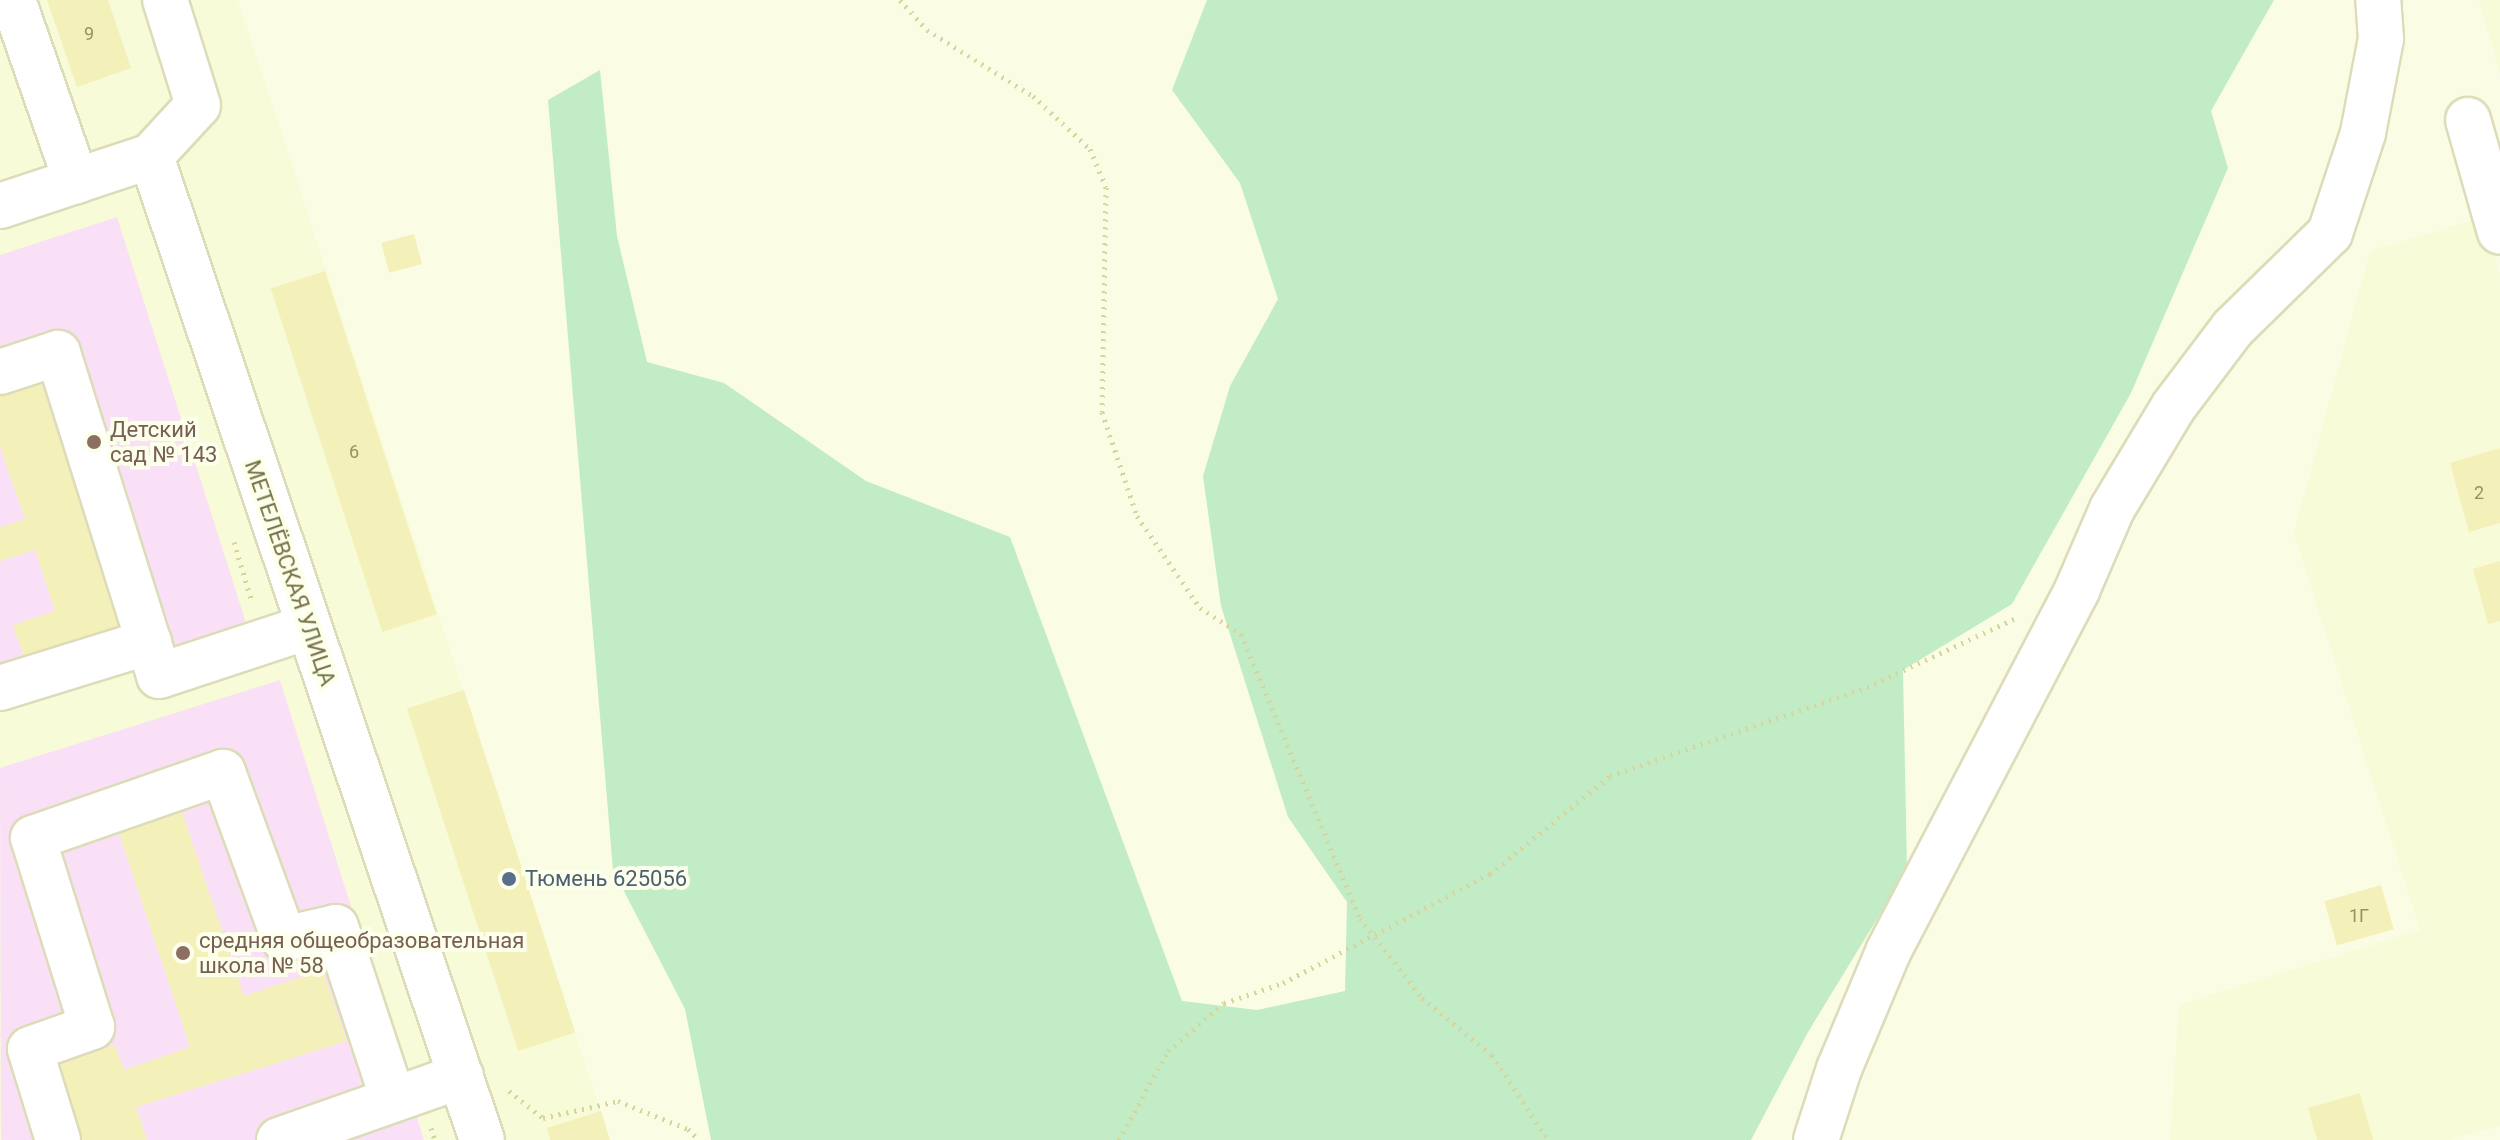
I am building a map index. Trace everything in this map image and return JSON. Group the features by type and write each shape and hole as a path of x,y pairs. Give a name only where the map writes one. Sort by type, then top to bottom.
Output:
{"street":[{"path":"13,0 76,181"},
{"path":"0,206 151,156 198,105 165,0"},
{"path":"1816,1140 1839,1069 1889,950 2077,590 2112,509 2174,406 2233,328 2330,233 2363,133 2381,39 2378,0"},
{"path":"2468,120 2500,232"},
{"name":"МЕТЕЛЁВСКАЯ УЛИЦА","path":"151,156 308,627 480,1079 482,1140"},
{"path":"0,372 58,353 159,676 308,627"},
{"path":"0,688 149,642"},
{"path":"58,1140 30,1049 92,1027 33,838 223,772 284,939 336,927 393,1099"},
{"path":"279,1140 393,1099 480,1079"}],"path":[{"path":"900,0 927,30 1033,96 1090,149 1106,187 1102,412 1137,516 1200,608 1241,634 1360,918 1422,998 1492,1055 1548,1140"},
{"path":"232,536 264,641"},
{"path":"1119,1140 1168,1051 1224,1003 1283,983 1490,874 1610,776 1867,687 2021,616"},
{"path":"480,1079 543,1118 618,1101 688,1129 699,1140"}],"shaded area":[{"path":"0,0 238,0 610,1140 0,1140"},
{"path":"1207,0 2274,0 2211,111 2228,168 2131,393 2012,604 1903,670 1907,870 1808,1032 1751,1140 711,1140 685,1009 613,870 548,100 600,70 617,236 647,362 724,383 866,481 1010,537 1182,1001 1257,1010 1345,991 1347,902 1288,817 1221,606 1203,476 1230,386 1278,299 1240,183 1172,90"},
{"path":"2479,0 2500,0 2500,74 2480,3"},
{"name":"Детский сад № 143","path":"117,217 248,629 0,708 0,255"},
{"path":"2484,217 2500,275 2500,1126 2448,1140 2170,1140 2179,1005 2420,930 2294,533 2370,251"},
{"name":"средняя общеобразовательная школа № 58","path":"280,680 424,1140 1,1140 0,768"}],"building":[{"path":"47,0 108,0 131,68 77,87"},
{"path":"414,234 422,264 389,273 381,243"},
{"path":"325,271 437,614 382,632 271,289"},
{"path":"41,382 121,633 26,664 13,625 55,611 35,550 0,561 0,527 25,519 0,447 0,395"},
{"path":"2500,448 2500,523 2469,532 2450,463"},
{"path":"2500,561 2500,621 2488,624 2473,569"},
{"path":"464,690 575,1032 518,1051 407,709"},
{"name":"средняя общеобразовательная школа № 58","path":"177,797 244,996 322,970 347,1041 136,1107 147,1140 77,1140 53,1067 115,1045 124,1070 190,1047 114,818"},
{"path":"2381,885 2394,929 2337,945 2324,901"},
{"path":"2360,1093 2373,1140 2317,1140 2308,1108"},
{"path":"601,1111 610,1140 550,1140 547,1128"}],"place":[{"name":"Детский сад № 143","path":"94,442"},
{"name":"Тюмень 625056","path":"509,879"},
{"name":"средняя общеобразовательная школа № 58","path":"183,953"}]}
